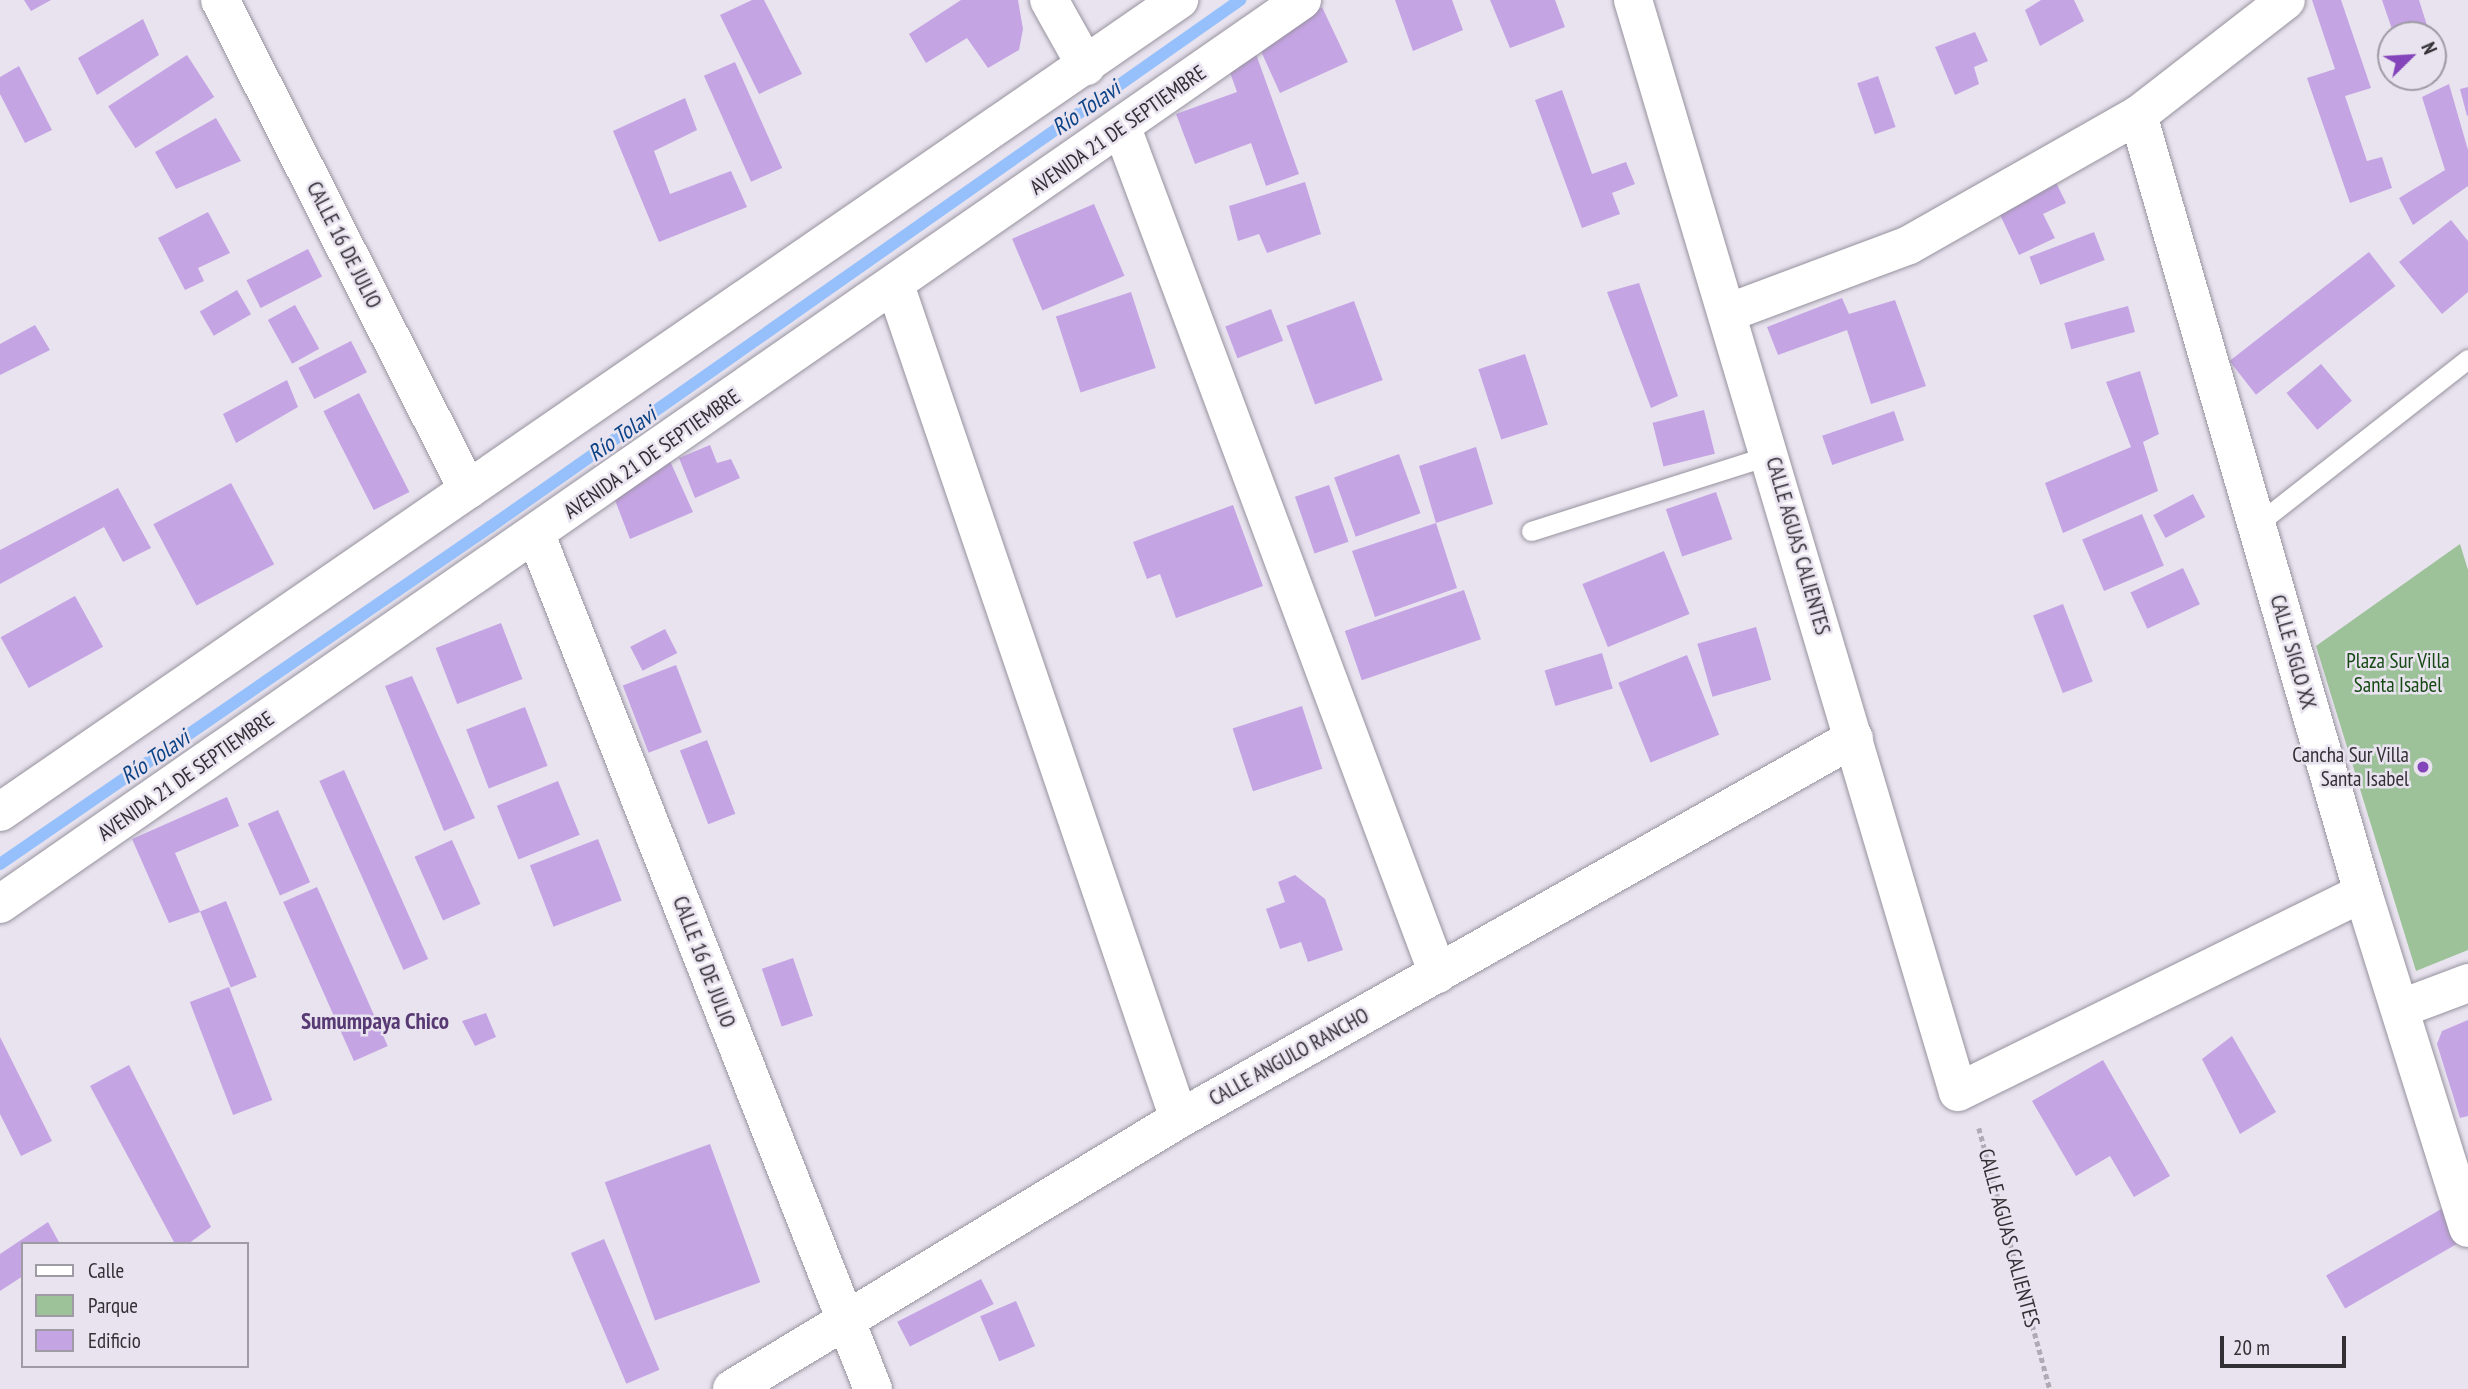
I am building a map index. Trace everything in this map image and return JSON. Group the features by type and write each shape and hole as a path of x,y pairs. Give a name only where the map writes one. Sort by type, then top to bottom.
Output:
{"street":[{"name":"CALLE 16 DE JULIO","path":"220,0 468,490"},
{"path":"1049,0 1086,66"},
{"path":"0,812 1179,0"},
{"name":"AVENIDA 21 DE SEPTIEMBRE","path":"0,904 537,535 1302,0"},
{"name":"CALLE AGUAS CALIENTES","path":"1633,0 1730,312 1854,738 1963,1089"},
{"path":"1730,312 1909,246 2138,115 2269,5"},
{"name":"CALLE SIGLO XX","path":"2138,115 2363,893 2402,1008 2468,1228"},
{"path":"1122,128 1438,974"},
{"path":"895,285 1179,1119"},
{"name":"CALLE 16 DE JULIO","path":"537,535 873,1389"},
{"name":"CALLE ANGULO RANCHO","path":"732,1389 1179,1119 1854,738"},
{"path":"1963,1089 2363,893"},
{"path":"2402,1008 2468,983"}],"lane":[{"path":"2256,525 2468,359"},
{"path":"1531,531 1771,455"}],"path":[{"name":"CALLE AGUAS CALIENTES","path":"1963,1089 2050,1389"}],"green space":[{"name":"Plaza Sur Villa Santa Isabel","path":"2460,544 2468,570 2468,950 2416,971 2316,646"}],"building":[{"path":"24,0 51,0 31,11"},
{"path":"752,0 764,0 802,74 759,94 720,15"},
{"path":"961,0 1018,0 1023,29 1019,50 988,68 967,38 926,63 909,34"},
{"path":"1395,0 1452,0 1463,30 1413,51"},
{"path":"1490,0 1555,0 1565,27 1510,48"},
{"path":"2041,0 2074,0 2084,21 2040,46 2025,10"},
{"path":"2312,0 2341,0 2371,88 2345,96 2367,161 2382,157 2392,188 2350,203 2307,78 2335,69"},
{"path":"2382,0 2419,0 2426,21 2389,21"},
{"path":"1322,7 1348,62 1280,93 1260,49"},
{"path":"143,19 159,55 97,95 78,58"},
{"path":"1975,32 1988,61 1974,67 1979,84 1955,95 1935,47"},
{"path":"1256,54 1299,174 1266,186 1251,143 1195,164 1176,114 1237,92 1227,64"},
{"path":"187,55 214,97 135,148 108,106"},
{"path":"735,62 782,168 751,182 704,76"},
{"path":"19,66 52,130 25,143 0,94 0,77"},
{"path":"1878,76 1896,127 1875,134 1857,83"},
{"path":"2449,84 2468,150 2468,186 2413,225 2399,198 2445,170 2422,97 2434,91 2447,91"},
{"path":"2468,87 2468,115 2467,116 2460,89"},
{"path":"1562,90 1592,174 1626,162 1635,184 1612,193 1620,214 1582,228 1535,100"},
{"path":"685,98 697,130 654,151 670,194 731,171 747,207 659,242 613,131"},
{"path":"216,118 241,161 176,189 155,152"},
{"path":"2052,174 2066,203 2043,214 2055,238 2019,255 1994,202"},
{"path":"1305,182 1321,234 1267,253 1259,234 1238,241 1229,206"},
{"path":"1094,204 1124,276 1043,311 1012,239"},
{"path":"208,212 230,253 198,268 204,281 185,290 158,238"},
{"path":"2451,220 2468,241 2468,292 2442,314 2399,262"},
{"path":"2094,232 2105,260 2040,285 2030,257"},
{"path":"308,249 322,277 261,308 247,280"},
{"path":"2369,252 2395,286 2256,395 2230,361"},
{"path":"1639,283 1678,396 1651,408 1607,292"},
{"path":"237,290 251,314 214,336 200,312"},
{"path":"1131,292 1156,368 1081,392 1056,316"},
{"path":"1842,298 1849,314 1895,300 1926,386 1871,404 1847,330 1778,355 1767,327"},
{"path":"1354,301 1383,380 1315,405 1286,326"},
{"path":"295,305 319,349 292,364 268,320"},
{"path":"2128,306 2135,332 2071,349 2064,323"},
{"path":"1271,309 1283,341 1237,358 1225,327"},
{"path":"35,325 50,350 0,375 0,344"},
{"path":"351,341 367,372 314,399 298,368"},
{"path":"1525,354 1548,424 1501,440 1478,369"},
{"path":"2321,364 2352,401 2317,430 2287,393"},
{"path":"2140,371 2159,434 2143,442 2158,491 2063,533 2045,483 2131,447 2106,382"},
{"path":"287,380 298,407 236,443 223,414"},
{"path":"359,393 409,492 374,510 323,411"},
{"path":"1704,410 1715,454 1663,466 1653,423"},
{"path":"1894,411 1904,440 1832,465 1822,436"},
{"path":"710,445 717,463 731,459 740,478 695,498 679,458"},
{"path":"1476,447 1493,504 1436,523 1419,466"},
{"path":"1399,454 1421,513 1356,537 1334,478"},
{"path":"670,461 693,512 630,539 613,495"},
{"path":"231,483 274,564 196,606 153,524"},
{"path":"1329,485 1349,542 1314,553 1295,497"},
{"path":"118,488 151,548 123,562 104,527 0,584 0,550"},
{"path":"1716,492 1732,539 1682,557 1666,509"},
{"path":"2193,494 2205,517 2165,538 2153,515"},
{"path":"1233,505 1263,586 1176,618 1160,574 1147,579 1133,542"},
{"path":"2142,514 2164,566 2104,591 2082,539"},
{"path":"1436,523 1457,588 1375,617 1352,551"},
{"path":"1664,551 1689,614 1608,647 1582,584"},
{"path":"2183,568 2200,604 2147,629 2130,593"},
{"path":"1464,590 1481,639 1362,680 1345,631"},
{"path":"75,596 103,647 29,688 1,637"},
{"path":"2063,604 2093,681 2063,693 2033,615"},
{"path":"501,623 523,679 457,704 436,648"},
{"path":"1756,627 1771,680 1713,697 1697,644"},
{"path":"665,629 677,653 643,671 630,647"},
{"path":"1602,653 1613,688 1555,706 1545,671"},
{"path":"1687,655 1719,735 1651,762 1618,683"},
{"path":"676,665 702,732 649,753 623,685"},
{"path":"412,676 475,818 444,831 385,686"},
{"path":"1302,706 1322,769 1253,791 1233,729"},
{"path":"525,707 548,766 489,788 466,730"},
{"path":"707,740 735,814 708,824 680,750"},
{"path":"344,770 428,959 404,970 319,781"},
{"path":"558,781 580,835 519,860 497,806"},
{"path":"227,797 239,826 175,853 200,912 169,923 132,839"},
{"path":"278,810 310,882 280,896 248,823"},
{"path":"598,839 622,901 554,927 530,865"},
{"path":"452,840 480,904 443,921 415,857"},
{"path":"1295,875 1325,899 1343,950 1308,962 1301,942 1280,949 1266,909 1285,902 1278,882"},
{"path":"317,887 388,1046 354,1061 283,902"},
{"path":"226,901 257,977 231,988 200,911"},
{"path":"793,958 813,1016 782,1026 762,969"},
{"path":"229,987 272,1100 233,1115 190,1002"},
{"path":"486,1013 496,1037 475,1046 462,1021"},
{"path":"2468,1020 2468,1116 2460,1118 2437,1044 2442,1031"},
{"path":"2232,1036 2276,1112 2240,1134 2202,1059"},
{"path":"0,1037 52,1141 21,1156 0,1114"},
{"path":"2103,1060 2170,1176 2134,1197 2110,1156 2076,1176 2032,1101"},
{"path":"129,1065 211,1227 191,1242 174,1242 90,1086"},
{"path":"710,1144 760,1282 655,1320 605,1182"},
{"path":"2443,1208 2462,1241 2345,1308 2326,1276"},
{"path":"48,1222 59,1242 21,1242 21,1277 0,1291 0,1254"},
{"path":"604,1239 659,1370 626,1384 571,1253"},
{"path":"981,1279 994,1304 910,1347 897,1322"},
{"path":"1016,1301 1035,1346 999,1361 980,1316"}],"waterway":[{"name":"Río Tolavi","path":"0,864 490,527 1240,0"}],"place":[{"name":"Cancha Sur Villa Santa Isabel","path":"2423,767"}],"district":[{"name":"Sumumpaya Chico","path":"375,1021"}]}
